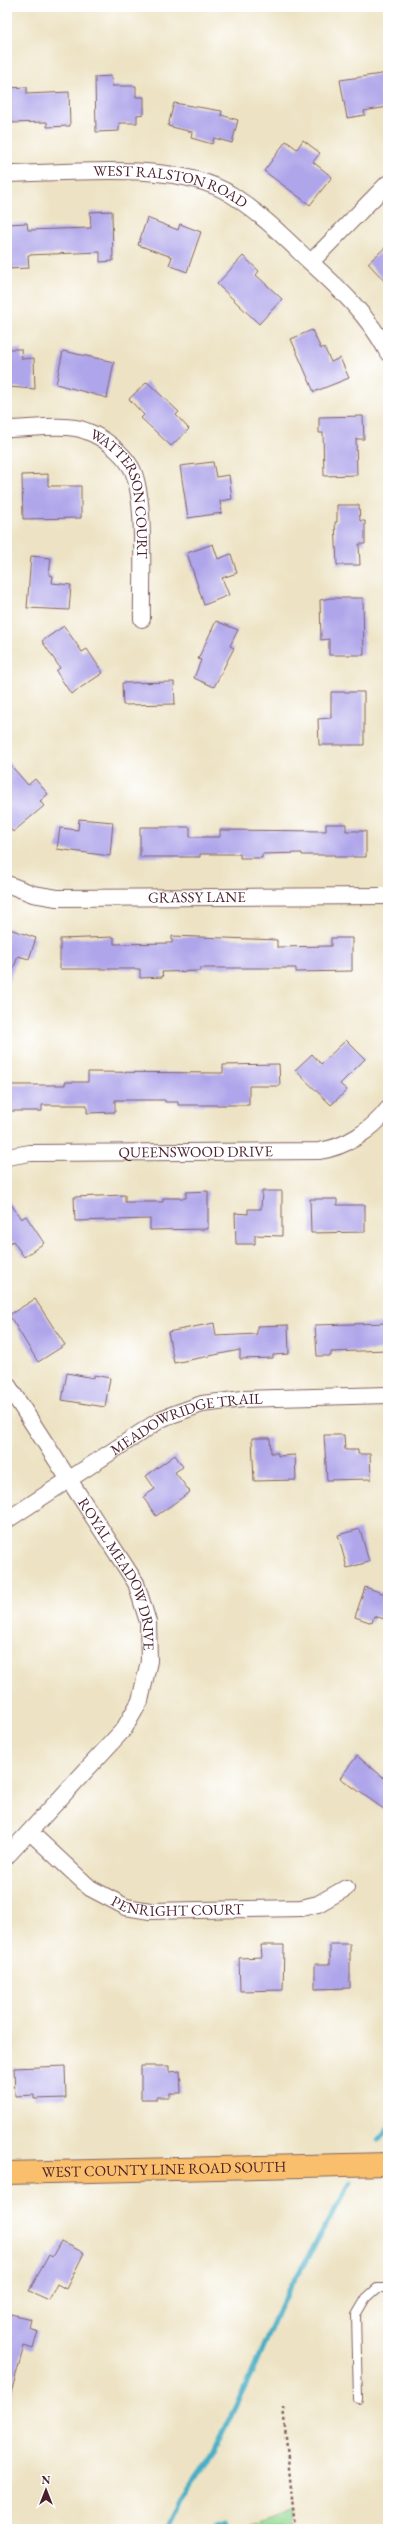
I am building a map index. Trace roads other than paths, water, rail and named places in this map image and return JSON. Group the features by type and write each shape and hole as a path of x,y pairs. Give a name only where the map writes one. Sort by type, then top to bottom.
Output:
{"main road":[{"name":"WEST COUNTY LINE ROAD SOUTH","path":"7,2173 388,2164"}],"street":[{"name":"WEST RALSTON ROAD","path":"7,174 154,172 194,179 225,191 246,204 311,262 366,317 388,353"},
{"path":"311,262 388,183"},
{"name":"WATTERSON COURT","path":"7,429 61,428 86,431 115,448 131,468 140,500 142,619"},
{"name":"GRASSY LANE","path":"7,884 33,894 57,898 388,896"},
{"name":"QUEENSWOOD DRIVE","path":"7,1157 30,1153 319,1151 350,1140 377,1121 388,1109"},
{"name":"ROYAL MEADOW DRIVE","path":"7,1384 136,1582 148,1622 149,1661 140,1701 124,1729 7,1856"},
{"name":"MEADOWRIDGE TRAIL","path":"7,1520 69,1478 163,1418 202,1404 243,1399 388,1395"},
{"name":"PENRIGHT COURT","path":"30,1832 90,1888 126,1907 150,1911 301,1908 318,1904 346,1888"}],"lane":[{"path":"358,2399 356,2315 366,2298 377,2288 388,2288"}],"waterway":[{"path":"378,2140 388,2128"},
{"path":"168,2529 180,2503 206,2466 249,2379 282,2302 351,2182"},
{"path":"216,2529 226,2526 229,2529"}]}
